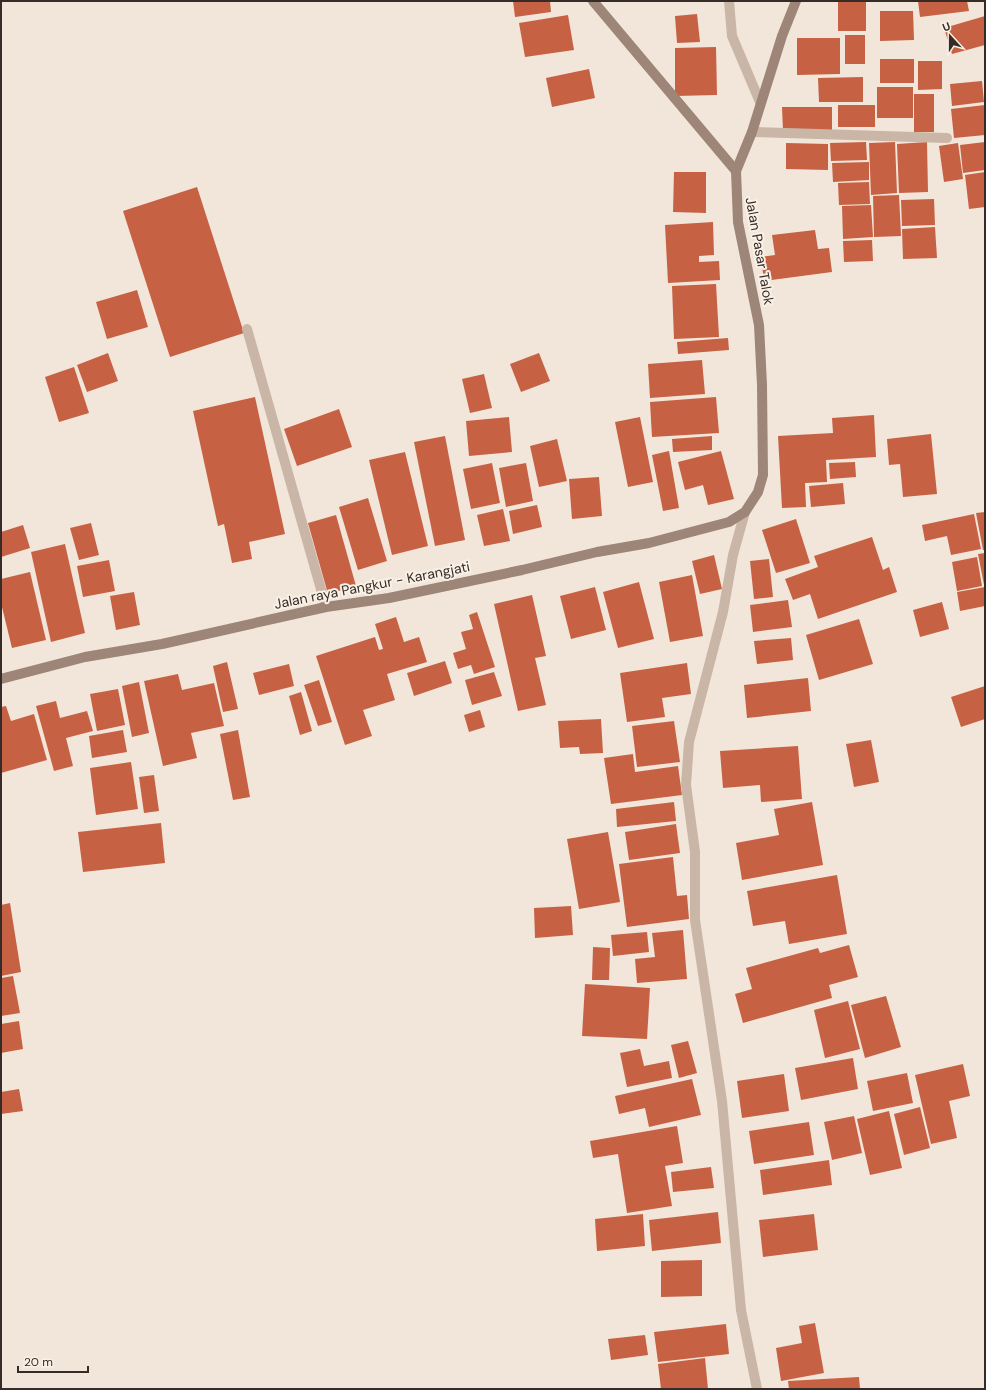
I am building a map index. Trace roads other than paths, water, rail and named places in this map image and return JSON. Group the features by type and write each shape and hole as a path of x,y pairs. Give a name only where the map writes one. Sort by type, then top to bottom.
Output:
{"main road":[{"path":"593,1 736,171"},
{"name":"Jalan Pasar Talok","path":"745,512 758,492 764,475 762,385 759,325 738,222 736,171 752,132 760,102 782,36 796,1"},
{"name":"Jalan raya Pangkur - Karangjati","path":"1,679 85,657 162,644 326,607 389,598 522,570 597,552 649,543 729,522 745,512"}],"street":[{"path":"729,1 732,36 760,102"},
{"path":"752,132 947,138"},
{"path":"247,329 326,607"},
{"path":"745,512 733,555 723,612 689,742 686,785 695,852 695,920 722,1101 741,1310 757,1389"}]}
